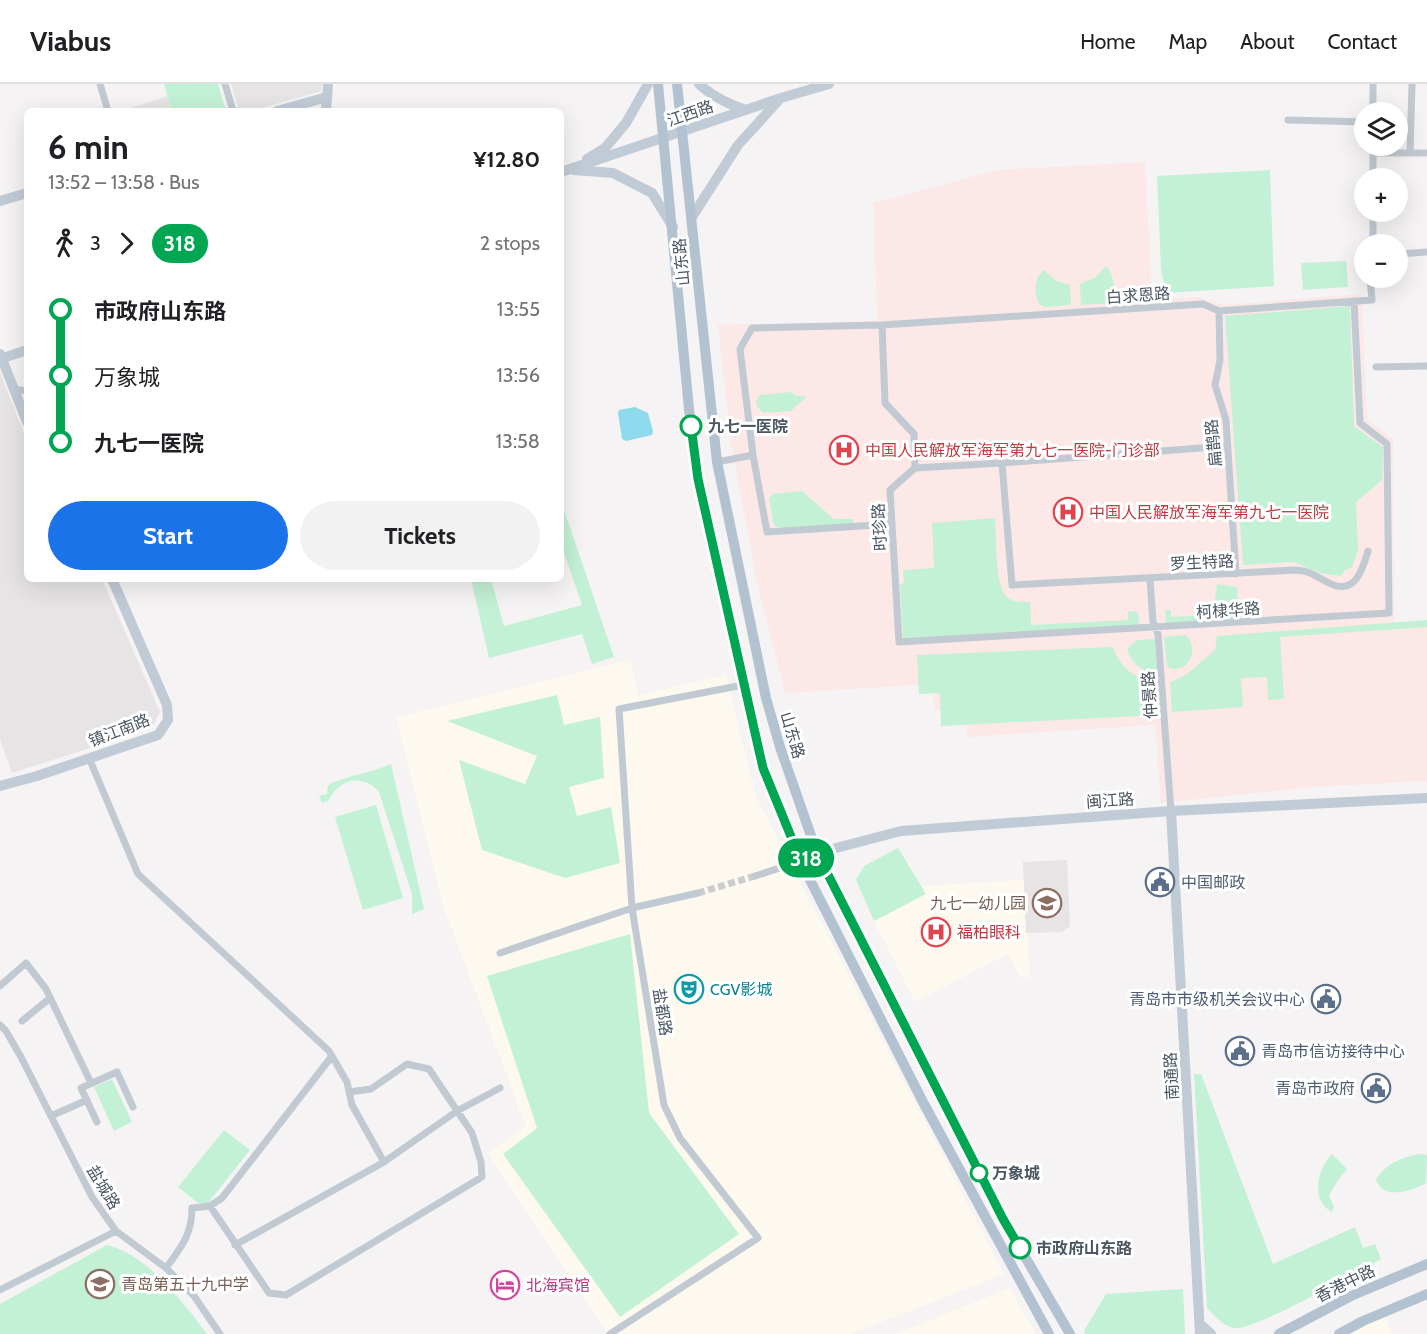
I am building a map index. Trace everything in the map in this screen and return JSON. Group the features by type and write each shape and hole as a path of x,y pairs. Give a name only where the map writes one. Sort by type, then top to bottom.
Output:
{"main road":[{"name":"山东路","path":"658,84 689,409 698,479 763,768 801,861 924,1104 1048,1334"},
{"name":"山东路","path":"677,84 717,462 766,698 780,747 817,853 1003,1219 1070,1334"},
{"name":"香港中路","path":"1279,1334 1351,1296 1427,1264"},
{"path":"1339,1334 1363,1321 1427,1294"}],"street":[{"path":"100,84 107,108"},
{"path":"225,84 232,108"},
{"path":"326,108 328,84"},
{"path":"564,171 605,148 626,123 648,84"},
{"path":"699,84 728,105 747,110"},
{"name":"江西路","path":"564,171 829,84"},
{"path":"1373,84 1373,102"},
{"path":"1412,84 1410,153 1427,153"},
{"path":"288,108 327,97"},
{"path":"692,217 738,145 781,98"},
{"path":"1288,120 1354,122"},
{"path":"564,171 613,173 652,193 673,227"},
{"path":"0,201 24,194"},
{"path":"1408,253 1427,252"},
{"path":"1354,301 1372,300 1371,288"},
{"name":"白求恩路","path":"753,455 740,349 752,328 882,325 1203,304 1219,311 1354,301"},
{"name":"柯棣华路","path":"899,642 1389,613 1387,444 1359,423 1354,301"},
{"name":"扁鹊路","path":"1219,311 1220,360 1215,385 1226,420 1236,574"},
{"path":"882,325 885,403 914,434 915,468 1002,464 1227,446"},
{"path":"24,351 1,357 24,414"},
{"path":"1376,367 1427,366"},
{"path":"14,389 24,391"},
{"path":"717,462 753,455 767,532 892,524"},
{"name":"罗生特路","path":"1002,464 1012,585 1306,571 1315,573 1326,582 1338,587 1348,586 1359,578 1368,551"},
{"name":"时珍路","path":"899,642 890,490 915,468"},
{"name":"仲景路","path":"1150,579 1153,622 1158,634 1171,811"},
{"name":"镇江南路","path":"0,786 158,735 168,720 167,705 113,582"},
{"name":"盐都路","path":"610,1334 758,1238 680,1138 664,1105 632,908 619,709 743,685"},
{"path":"89,758 138,874 329,1051 347,1082 352,1105 384,1162"},
{"name":"闽江路","path":"801,861 817,853 901,831 1171,811 1426,800"},
{"name":"南通路","path":"1171,811 1200,1329 1211,1334"},
{"path":"755,876 801,861"},
{"path":"500,953 632,908 698,893"},
{"path":"0,986 26,963 46,989 91,1083"},
{"path":"22,1021 50,998"},
{"name":"盐城路","path":"0,1025 21,1057 92,1197 116,1231 166,1268 194,1296 220,1334"},
{"path":"166,1268 189,1235 192,1208 210,1206 222,1198 332,1056"},
{"path":"210,1206 269,1293 286,1294 482,1177 481,1162 472,1133 429,1069 407,1064 371,1089 349,1092"},
{"path":"97,1122 81,1088 117,1072 133,1107"},
{"path":"235,1245 384,1162 457,1111 500,1088"},
{"path":"51,1116 87,1100"},
{"path":"0,1290 116,1231"}],"shaded area":[{"path":"231,84 322,84 321,91 262,108 238,108"},
{"path":"168,96 171,108 130,108"},
{"name":"中国人民解放军海军第九七一医院","path":"1145,162 1152,300 1198,297 1224,305 1362,294 1367,419 1393,440 1394,624 1427,622 1427,781 1312,787 1161,803 1155,725 967,737 966,710 935,710 933,684 785,693 757,582 731,442 718,325 877,321 874,203 998,170"},
{"path":"0,372 24,434 24,582 103,582 160,712 152,728 12,773 0,739"},
{"path":"630,660 638,695 726,675 755,795 1004,1274 851,1334 608,1334 488,1153 526,1126 443,906 396,717"},
{"name":"九七一幼儿园","path":"1067,860 1070,926 1062,932 1026,933 1023,862"},
{"path":"1024,880 1030,977 1020,977 1008,954 915,1002 874,921 925,894 921,886"},
{"path":"1009,1288 1036,1334 896,1334"},
{"path":"1383,1312 1392,1334 1338,1334"}],"green space":[{"path":"164,84 218,84 225,108 171,108"},
{"path":"1270,170 1274,286 1166,293 1161,269 1157,176"},
{"path":"1346,261 1348,287 1303,290 1301,263"},
{"path":"1106,266 1113,282 1114,300 1111,303 1081,305 1080,284 1096,277"},
{"path":"1044,270 1056,281 1070,285 1071,305 1044,307 1039,304 1036,286"},
{"path":"1350,306 1354,426 1383,447 1382,480 1356,502 1358,550 1352,567 1345,570 1341,576 1319,573 1294,562 1243,565 1225,316"},
{"path":"791,392 796,396 807,396 791,411 764,413 757,407 756,401 760,395"},
{"path":"802,491 834,519 853,519 853,525 782,529 774,525 769,500 772,494"},
{"path":"564,510 614,657 592,664 582,634 489,658 472,582 492,582 504,626 582,605 564,553"},
{"path":"995,518 1000,583 1009,599 1030,602 1031,625 1128,620 1128,611 1138,612 1139,626 903,639 900,584 904,583 903,570 934,568 932,523"},
{"path":"1217,584 1237,587 1239,612 1232,620 1166,624 1165,610 1171,610 1171,617 1213,615"},
{"path":"1427,620 1427,627 1280,637 1284,699 1268,700 1267,677 1241,678 1243,707 1172,712 1170,682 1186,675 1215,650 1217,636"},
{"path":"1186,635 1191,642 1191,656 1183,666 1172,669 1167,666 1164,637"},
{"path":"1155,639 1157,668 1154,672 1137,665 1127,649 1137,640"},
{"path":"1113,647 1129,671 1157,683 1158,715 941,726 940,693 919,694 917,655"},
{"path":"557,695 564,725 600,717 604,778 569,787 577,816 611,807 620,863 565,878 482,850 459,760 525,784 537,756 447,721"},
{"path":"391,764 424,909 412,914 412,894 379,792 365,782 351,781 338,788 328,801 322,803 319,796 327,794 328,785"},
{"path":"376,805 403,898 363,910 335,817"},
{"path":"898,848 926,894 874,921 856,880 864,866"},
{"path":"630,934 649,1113 739,1234 620,1317 503,1154 537,1128 487,976"},
{"path":"1194,1074 1201,1074 1273,1264 1355,1227 1363,1248 1375,1244 1381,1259 1305,1300 1244,1327 1233,1328 1215,1317 1207,1308"},
{"path":"112,1079 132,1122 114,1131 94,1087"},
{"path":"224,1130 250,1150 208,1203 198,1203 178,1187"},
{"path":"1332,1154 1347,1169 1329,1195 1334,1207 1332,1212 1321,1200 1318,1184 1323,1168"},
{"path":"1420,1154 1427,1155 1426,1183 1398,1192 1384,1190 1379,1186 1376,1179 1390,1165 1401,1159"},
{"name":"青岛第五十九中学","path":"107,1245 122,1250 150,1269 175,1294 207,1334 0,1334 0,1304"},
{"path":"1183,1289 1185,1334 1085,1334 1084,1331 1106,1294"}],"water":[{"path":"635,407 648,413 652,435 626,441 622,439 618,413 619,410"}],"tunnel":[{"path":"698,893 755,876"}],"bus line":[{"name":"318","path":"691,426 698,479 763,768 801,861 817,853 1003,1219 1020,1248"}],"place":[{"name":"九七一医院","path":"691,426"},
{"name":"中国人民解放军海军第九七一医院-门诊部","path":"844,450"},
{"name":"中国人民解放军海军第九七一医院","path":"1068,512"},
{"name":"中国邮政","path":"1160,882"},
{"name":"九七一幼儿园","path":"1047,903"},
{"name":"福柏眼科","path":"936,932"},
{"name":"CGV影城","path":"689,989"},
{"name":"青岛市市级机关会议中心","path":"1326,999"},
{"name":"青岛市信访接待中心","path":"1240,1051"},
{"name":"青岛市政府","path":"1376,1088"},
{"name":"万象城","path":"979,1173"},
{"name":"市政府山东路","path":"1020,1248"},
{"name":"青岛第五十九中学","path":"100,1284"},
{"name":"北海宾馆","path":"505,1285"}]}
